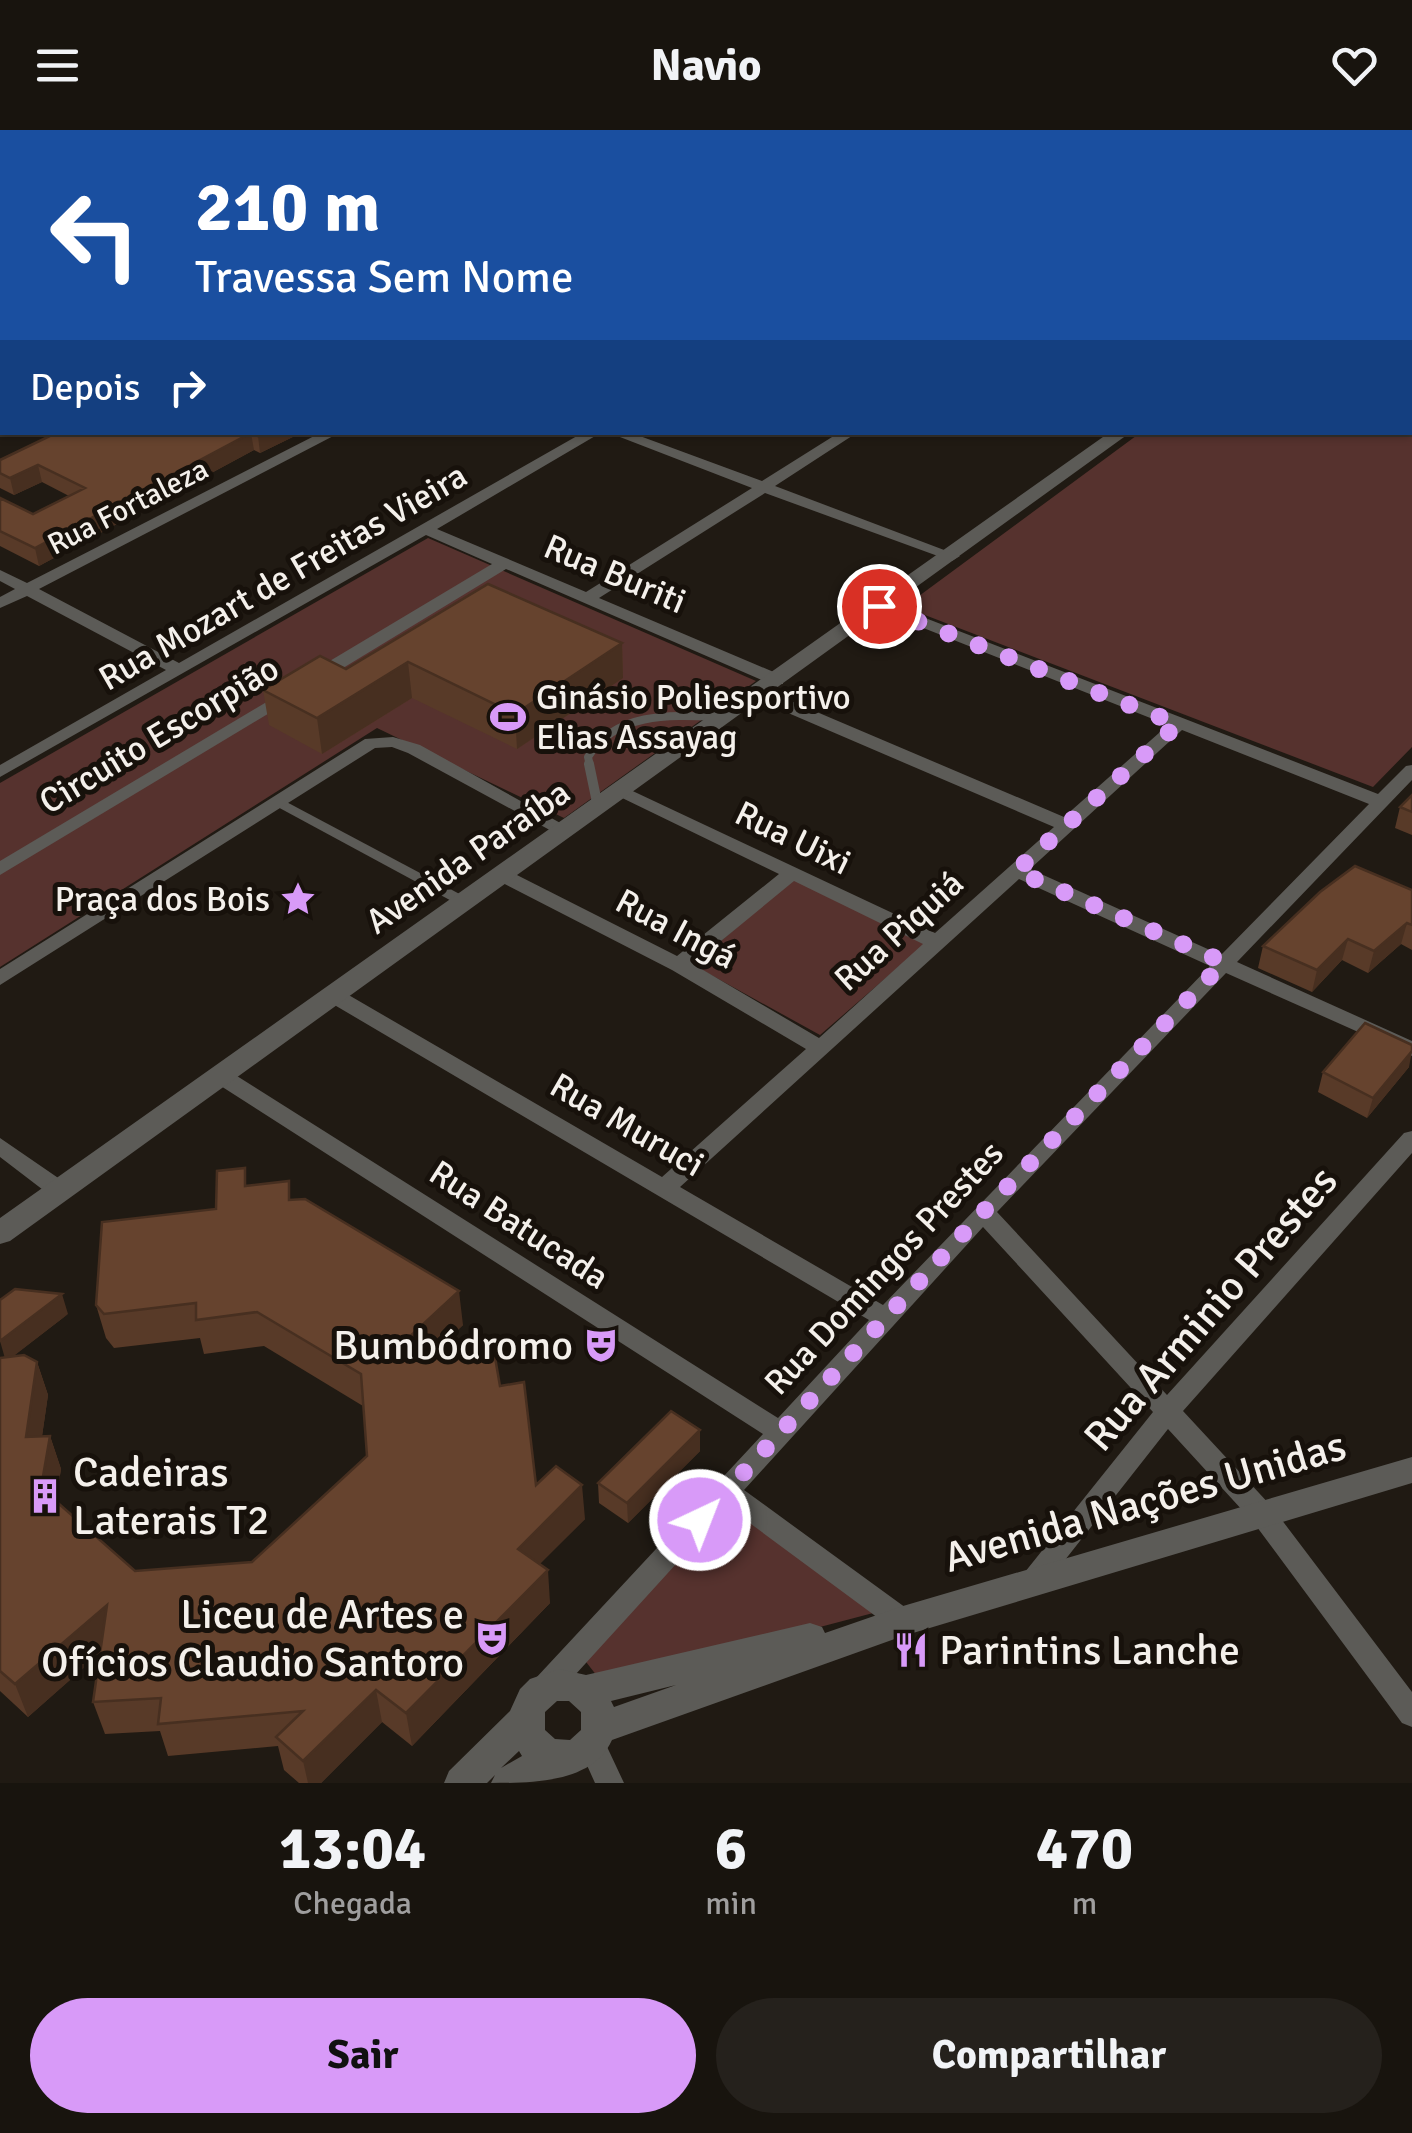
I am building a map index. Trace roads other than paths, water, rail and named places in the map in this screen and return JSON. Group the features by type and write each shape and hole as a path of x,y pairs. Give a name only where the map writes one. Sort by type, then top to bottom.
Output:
{"street":[{"name":"Rua Fortaleza","path":"0,603 328,435"},
{"name":"Rua Mozart de Freitas Vieira","path":"0,772 589,435"},
{"path":"622,435 761,490 952,556"},
{"path":"589,598 845,435"},
{"name":"Avenida Paraíba","path":"0,1233 1118,435"},
{"name":"Rua Buriti","path":"427,530 589,598 768,687 1064,824"},
{"name":"Circuito Escorpião","path":"0,869 505,563"},
{"path":"0,575 179,670"},
{"path":"879,606 1381,802"},
{"name":"Rua Piquiá","path":"665,1188 817,1046 1178,724"},
{"path":"0,978 364,746 393,742 564,830"},
{"name":"Rua Domingos Prestes","path":"533,1706 593,1631 727,1492 983,1212 1412,770"},
{"name":"Rua Uixi","path":"622,791 936,942"},
{"path":"279,802 464,902"},
{"path":"1016,871 1412,1050"},
{"path":"679,966 792,874"},
{"name":"Rua Ingá","path":"502,875 679,966 817,1046"},
{"name":"Rua Muruci","path":"333,995 885,1318"},
{"name":"Rua Batucada","path":"221,1076 780,1432"},
{"name":"Rua Arminio Prestes","path":"1034,1580 1168,1411 1412,1138"},
{"path":"0,1146 59,1190"},
{"path":"983,1212 1263,1515 1412,1714"},
{"name":"Avenida Nações Unidas","path":"509,1783 555,1756 575,1754 596,1736 903,1621 1412,1470"},
{"path":"727,1492 903,1621"},
{"name":"Avenida Nações Unidas","path":"533,1706 563,1686 585,1691 903,1621"},
{"path":"585,1691 599,1706 596,1736 610,1783"},
{"path":"533,1706 530,1741 555,1756"},
{"path":"462,1783 533,1706"}],"lane":[{"path":"599,808 588,757 594,745 612,732 650,718 726,717"}],"place":[{"name":"Ginásio Poliesportivo Elias Assayag","path":"508,717"},
{"name":"Praça dos Bois","path":"298,899"},
{"name":"Bumbódromo","path":"601,1345"},
{"name":"Cadeiras Laterais T2","path":"45,1496"},
{"name":"Liceu de Artes e Ofícios Claudio Santoro","path":"492,1638"},
{"name":"Parintins Lanche","path":"911,1650"}]}
